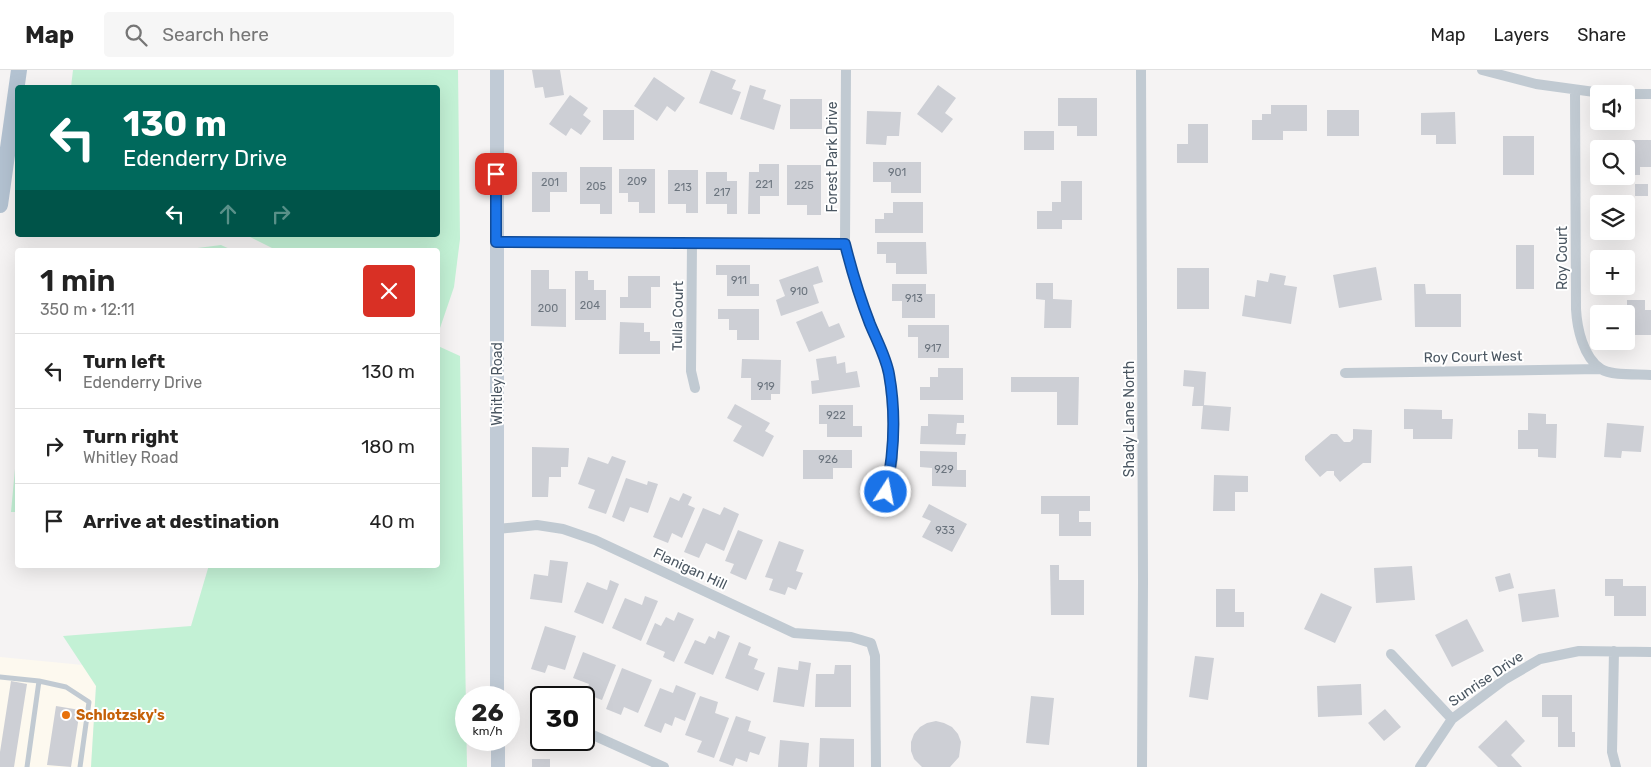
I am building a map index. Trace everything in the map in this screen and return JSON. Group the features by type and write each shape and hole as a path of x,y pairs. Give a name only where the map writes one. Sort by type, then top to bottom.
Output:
{"main road":[{"path":"15,85 17,70"},
{"path":"0,204 15,86"}],"street":[{"name":"Whitley Road","path":"497,70 497,686"},
{"name":"Forest Park Drive","path":"846,70 845,244 858,292 889,374 893,450 886,492"},
{"name":"Shady Lane North","path":"1141,70 1142,767"},
{"path":"1482,70 1536,84 1590,92"},
{"name":"Roy Court","path":"1575,90 1576,318 1577,327 1586,353 1600,368"},
{"path":"1635,94 1651,94"},
{"path":"496,242 845,244"},
{"name":"Tulla Court","path":"692,243 691,371 695,388"},
{"path":"1600,368 1621,374 1651,375"},
{"name":"Roy Court West","path":"1345,373 1600,368"},
{"name":"Flanigan Hill","path":"496,529 537,526 563,529 595,540 794,633 851,637 870,642 875,656 876,767"},
{"name":"Sunrise Drive","path":"1420,767 1452,719 1504,680 1540,659 1579,651 1651,652"},
{"path":"1614,651 1612,752 1616,767"},
{"path":"1391,654 1452,719"},
{"path":"595,736 664,767"},
{"path":"498,751 498,767"}],"lane":[{"path":"0,677 39,681 66,687 88,702 80,767"},
{"path":"27,767 39,681"}],"shaded area":[{"path":"0,657 83,665 96,686 91,767 0,767"}],"green space":[{"path":"73,70 458,70 460,239 454,287 440,328 440,248 272,248 250,237 440,237 440,85 71,85"},
{"path":"221,245 228,248 198,248"},
{"path":"440,347 460,356 466,686 455,686 455,751 467,751 467,767 91,767 96,686 63,636 191,626 208,568 440,568"},
{"path":"15,469 15,512 11,512"}],"building":[{"path":"532,70 560,70 564,95 545,98 543,87 535,88"},
{"path":"711,70 736,80 732,89 741,92 732,115 699,103"},
{"path":"654,77 685,98 675,112 667,106 657,121 634,106"},
{"path":"750,85 766,90 763,99 781,105 774,130 740,119"},
{"path":"938,85 956,98 945,113 953,119 942,133 917,114"},
{"path":"570,95 588,108 583,115 591,121 581,135 571,128 566,136 549,124"},
{"path":"1058,98 1097,98 1097,136 1077,136 1077,126 1058,126"},
{"path":"790,99 822,99 822,129 790,129"},
{"path":"1271,105 1307,105 1307,131 1283,131 1283,140 1252,140 1252,120 1262,120 1262,114 1271,114"},
{"path":"603,110 634,110 634,140 603,140"},
{"path":"1327,110 1359,110 1359,136 1327,136"},
{"path":"867,111 901,112 899,136 887,136 886,145 866,144"},
{"path":"1455,112 1456,144 1436,144 1436,135 1421,135 1421,113"},
{"path":"1188,124 1208,124 1208,163 1177,163 1177,144 1188,144"},
{"path":"1024,131 1054,131 1054,150 1024,150"},
{"path":"1503,136 1534,136 1534,175 1503,175"},
{"path":"1635,140 1651,140 1651,167 1640,167 1640,175 1635,175"},
{"path":"873,162 921,162 921,193 891,193 891,182 873,182"},
{"path":"759,164 779,164 779,196 760,196 760,214 748,214 749,172 759,172"},
{"path":"787,165 821,165 821,215 807,215 807,205 787,205"},
{"path":"580,167 612,167 612,214 600,214 600,204 580,204"},
{"path":"619,169 655,169 655,213 639,213 639,202 628,202 628,193 619,193"},
{"path":"668,170 698,170 698,213 686,213 686,204 668,204"},
{"path":"532,172 567,172 567,192 550,192 550,212 532,212"},
{"path":"706,172 727,172 727,181 737,181 737,214 727,214 727,204 706,204"},
{"path":"1061,181 1082,181 1082,220 1062,220 1062,229 1037,229 1037,211 1052,211 1052,202 1061,202"},
{"path":"1648,184 1648,196 1635,196 1635,185"},
{"path":"893,202 923,202 923,233 875,233 875,219 884,219 884,213 893,213"},
{"path":"877,242 926,242 927,274 896,274 896,263 886,263 886,254 877,254"},
{"path":"1516,245 1534,245 1534,289 1516,289"},
{"path":"716,265 750,265 750,284 759,284 759,296 727,296 727,275 716,275"},
{"path":"818,266 823,282 813,285 819,303 781,316 776,300 785,296 779,280"},
{"path":"1376,267 1382,300 1339,308 1333,275"},
{"path":"1177,268 1209,268 1209,309 1177,309"},
{"path":"531,270 549,270 549,289 566,289 566,327 531,326"},
{"path":"575,271 588,271 588,280 594,280 594,290 606,290 606,320 575,320"},
{"path":"1270,273 1286,276 1284,285 1297,287 1291,324 1242,316 1245,295 1255,297 1257,280 1268,282"},
{"path":"628,276 660,276 660,287 651,287 651,308 620,308 620,297 628,297"},
{"path":"1036,283 1053,283 1053,299 1072,300 1071,328 1044,328 1045,300 1036,299"},
{"path":"892,284 926,284 926,294 935,294 935,318 902,318 902,301 892,301"},
{"path":"1414,284 1425,284 1426,294 1461,294 1461,327 1415,327"},
{"path":"1627,300 1645,300 1645,310 1651,310 1651,335 1635,335 1635,305 1627,305"},
{"path":"718,309 759,309 759,340 737,340 737,330 729,330 729,319 718,319"},
{"path":"822,311 829,327 839,323 845,337 809,352 796,322"},
{"path":"620,322 644,323 644,332 650,332 650,341 660,341 660,354 619,354"},
{"path":"908,325 949,325 949,358 918,358 918,337 908,337"},
{"path":"836,356 837,364 845,362 846,373 857,371 860,387 812,394 811,381 819,380 816,359"},
{"path":"742,359 781,360 780,394 771,394 771,400 751,400 751,378 741,378"},
{"path":"938,368 963,368 963,400 920,400 920,387 930,387 930,377 938,377"},
{"path":"1184,370 1206,372 1204,405 1231,407 1229,431 1201,429 1203,406 1192,406 1194,387 1183,386"},
{"path":"1011,377 1079,377 1078,425 1057,425 1057,392 1011,392"},
{"path":"735,404 770,423 765,431 774,436 763,457 733,441 742,426 727,418"},
{"path":"819,405 853,405 853,426 862,426 862,437 827,437 827,424 819,424"},
{"path":"1404,409 1442,410 1442,419 1453,419 1452,439 1413,439 1413,429 1404,429"},
{"path":"1528,413 1546,414 1546,424 1557,424 1556,458 1538,457 1538,449 1518,449 1518,430 1528,430"},
{"path":"928,414 964,415 964,423 957,423 956,434 966,434 965,445 920,444 921,426 928,426"},
{"path":"1607,423 1644,426 1641,452 1622,451 1621,458 1604,457"},
{"path":"1353,429 1372,430 1371,463 1363,463 1340,482 1334,475 1334,471 1327,471 1320,477 1305,460 1305,456 1331,434 1337,434 1344,442 1350,442 1353,439"},
{"path":"532,447 569,448 568,467 561,467 561,477 549,477 548,497 532,497"},
{"path":"803,450 852,450 852,468 833,468 833,479 803,479"},
{"path":"920,451 957,452 957,470 966,470 966,487 932,486 932,468 920,467"},
{"path":"612,456 626,461 606,514 588,508 595,490 578,484 588,457 608,464"},
{"path":"1214,475 1248,476 1248,492 1235,492 1235,511 1213,511"},
{"path":"626,478 647,485 648,481 658,484 648,513 630,507 624,522 612,517"},
{"path":"683,493 692,497 688,505 695,508 682,538 672,533 668,543 653,537 670,497 679,501"},
{"path":"1041,496 1090,496 1090,511 1079,511 1079,522 1091,522 1091,536 1059,536 1059,514 1041,514"},
{"path":"929,504 967,524 952,552 922,537 931,521 922,517"},
{"path":"724,507 739,514 724,551 706,543 699,558 684,552 703,508 720,515"},
{"path":"738,530 763,540 746,580 730,573 734,564 725,561"},
{"path":"779,541 804,550 796,571 803,573 796,590 788,587 785,595 769,590 773,579 765,577"},
{"path":"550,560 568,562 562,603 530,599 534,574 548,576"},
{"path":"1050,565 1059,565 1059,580 1084,580 1084,615 1051,615"},
{"path":"1412,566 1415,600 1376,603 1374,568"},
{"path":"1510,573 1514,588 1499,592 1495,577"},
{"path":"1605,579 1623,579 1623,586 1646,586 1646,616 1614,616 1614,596 1605,596"},
{"path":"610,580 619,584 603,624 574,612 587,582 607,590"},
{"path":"1216,589 1235,589 1235,612 1244,612 1244,627 1216,627"},
{"path":"1555,589 1559,617 1522,622 1518,594"},
{"path":"1321,593 1352,607 1335,643 1304,629"},
{"path":"645,596 658,601 641,641 612,628 625,598 642,605"},
{"path":"678,612 694,619 674,662 663,657 665,652 646,644 655,623 661,626 666,617 674,621"},
{"path":"1467,619 1484,651 1452,667 1435,635"},
{"path":"545,626 576,636 565,670 548,665 545,673 531,669"},
{"path":"718,631 730,636 713,675 684,663 695,640 705,644 709,636 715,639"},
{"path":"739,642 751,647 748,655 758,659 754,669 765,673 758,691 725,678"},
{"path":"583,652 616,665 602,700 595,697 595,686 588,686 589,684 573,678"},
{"path":"1195,656 1214,658 1208,700 1189,697"},
{"path":"799,661 811,663 804,707 773,702 778,667 798,670"},
{"path":"835,665 851,665 851,707 815,707 816,674 834,674"},
{"path":"622,668 652,680 638,713 624,707 621,715 606,709"},
{"path":"11,681 27,684 14,767 0,767 0,752"},
{"path":"1361,684 1362,715 1318,717 1317,686"},
{"path":"676,685 696,693 685,721 675,717 672,726 665,723 661,733 644,726 660,688 673,693"},
{"path":"1542,695 1572,695 1572,732 1575,732 1575,747 1558,747 1558,717 1542,717"},
{"path":"700,696 718,702 715,713 729,718 714,758 697,752 702,741 685,735"},
{"path":"1031,696 1054,698 1049,745 1026,743"},
{"path":"56,706 80,710 71,767 47,765"},
{"path":"1385,709 1401,727 1384,741 1368,723"},
{"path":"736,716 751,721 748,731 766,737 759,755 750,752 747,762 736,758 733,766 719,761"},
{"path":"1506,720 1525,741 1511,755 1522,767 1498,767 1478,747"},
{"path":"936,721 952,727 958,734 961,742 959,757 950,767 922,767 914,759 911,751 911,742 914,734 920,727"},
{"path":"820,738 854,739 854,767 819,767"},
{"path":"780,740 809,743 807,767 778,767"},
{"path":"532,759 550,759 550,767 532,767"}],"place":[{"name":"Schlotzsky's","path":"66,715"}],"route":[{"path":"496,174 496,242 845,244 858,292 889,374 893,460 886,492"}]}
